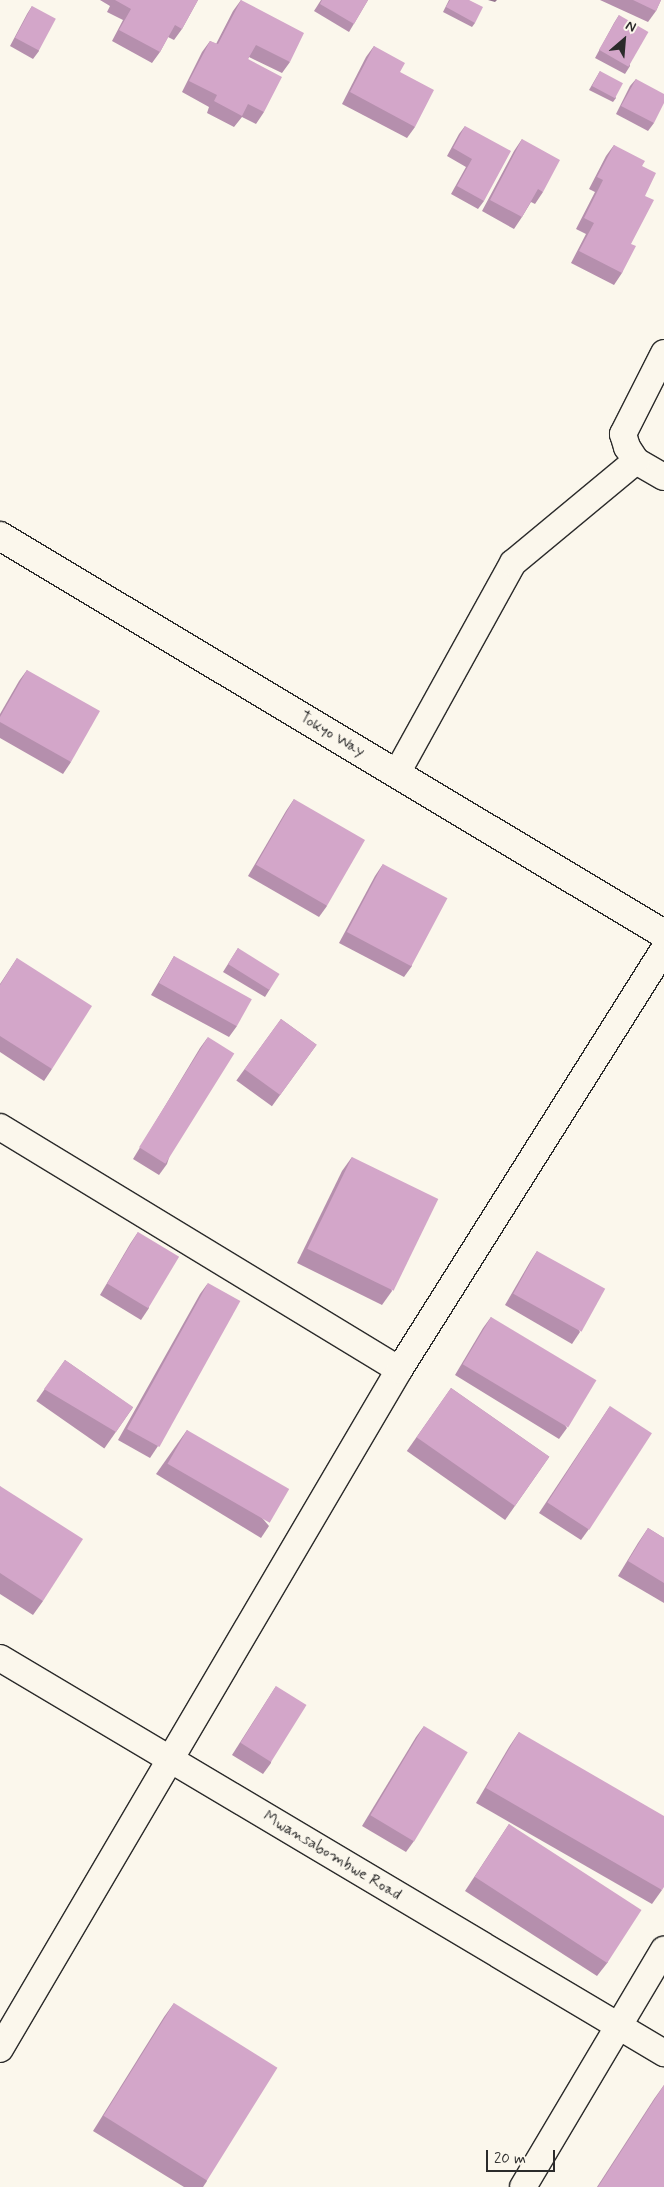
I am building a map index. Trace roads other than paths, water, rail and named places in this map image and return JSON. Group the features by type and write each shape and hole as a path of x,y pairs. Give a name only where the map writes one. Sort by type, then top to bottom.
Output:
{"street":[{"path":"664,353 623,434 627,447 636,461 664,476"},
{"path":"397,773 513,563 636,461"},
{"name":"Tokyo Way","path":"0,536 664,934"},
{"path":"0,2049 399,1370 664,950"},
{"path":"0,1126 399,1370"},
{"name":"Mwansabombwe Road","path":"0,1658 664,2053"},
{"path":"523,2187 664,1950"}]}
